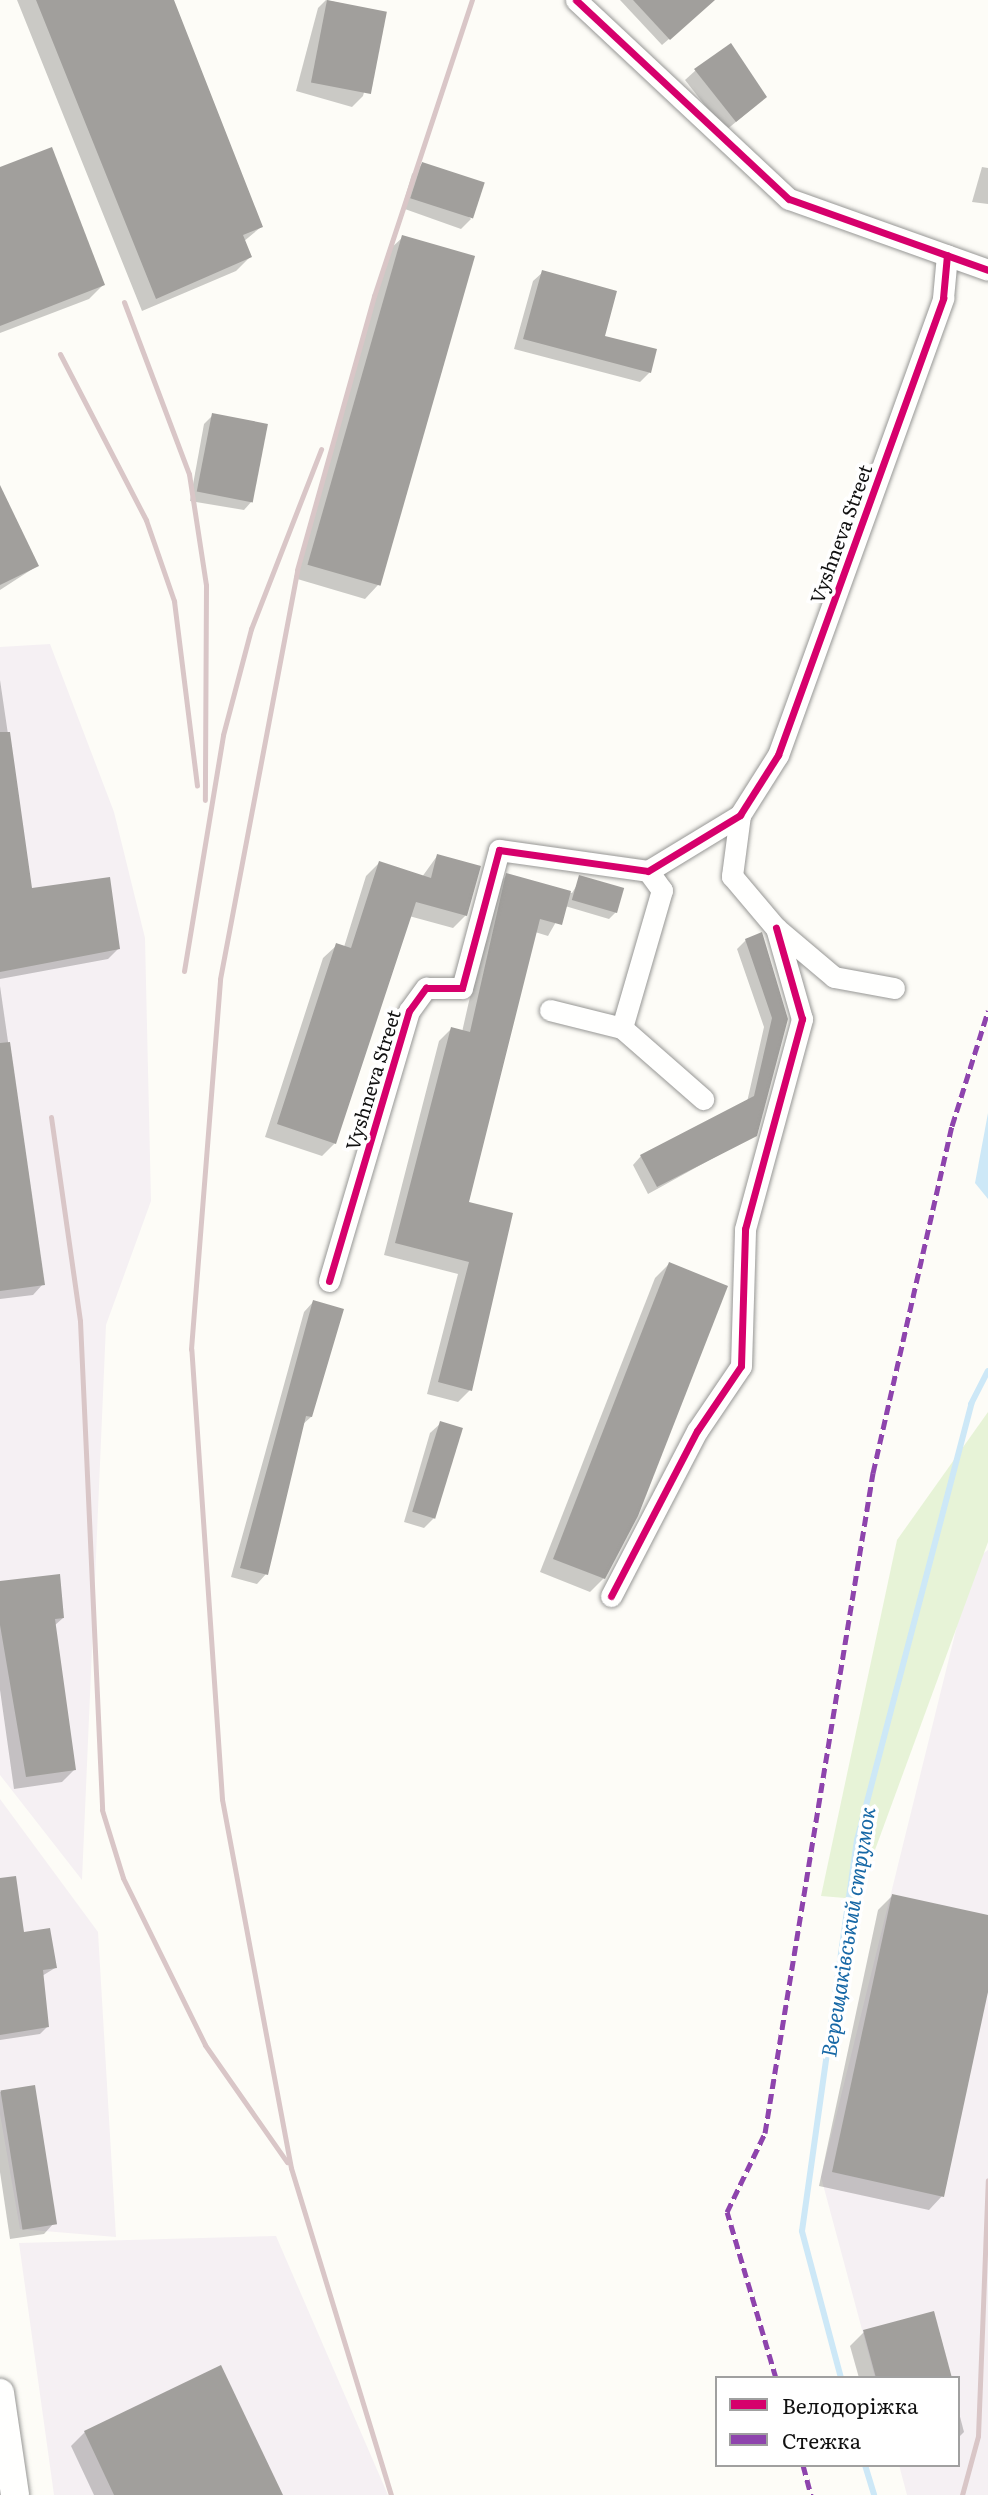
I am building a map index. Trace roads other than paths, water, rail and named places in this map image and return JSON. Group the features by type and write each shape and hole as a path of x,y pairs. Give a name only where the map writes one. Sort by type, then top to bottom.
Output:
{"street":[{"path":"576,0 789,200 988,270"},
{"name":"Vyshneva Street","path":"894,988 834,977 776,928 732,876 740,815 778,755 943,298 947,255"},
{"name":"Vyshneva Street","path":"329,1281 409,1011 426,988 462,988 499,850 648,871 740,815"},
{"path":"622,1028 662,890 648,871"},
{"name":"Vyshneva Street","path":"611,1596 697,1431 741,1366 745,1229 802,1019 776,928"},
{"path":"550,1010 622,1028 703,1099"},
{"path":"0,2393 15,2495"}],"water":[{"path":"988,1113 988,1199 975,1183"}],"waterway":[{"name":"Верещаківський струмок","path":"840,2376 802,2231 857,1840 971,1404 988,1371"},
{"name":"Верещаківський струмок","path":"866,2467 874,2495"}],"railway":[{"path":"391,2495 291,2168 222,1799 191,1349 220,979 297,570 374,296 472,0"},
{"path":"124,302 189,474 206,585 205,800"},
{"path":"60,354 146,520 174,601 197,786"},
{"path":"184,971 223,735 251,629 321,449"},
{"path":"51,1117 80,1321 102,1810 123,1878 205,2045 287,2162"},
{"path":"962,2495 978,2436 988,2180"}]}
